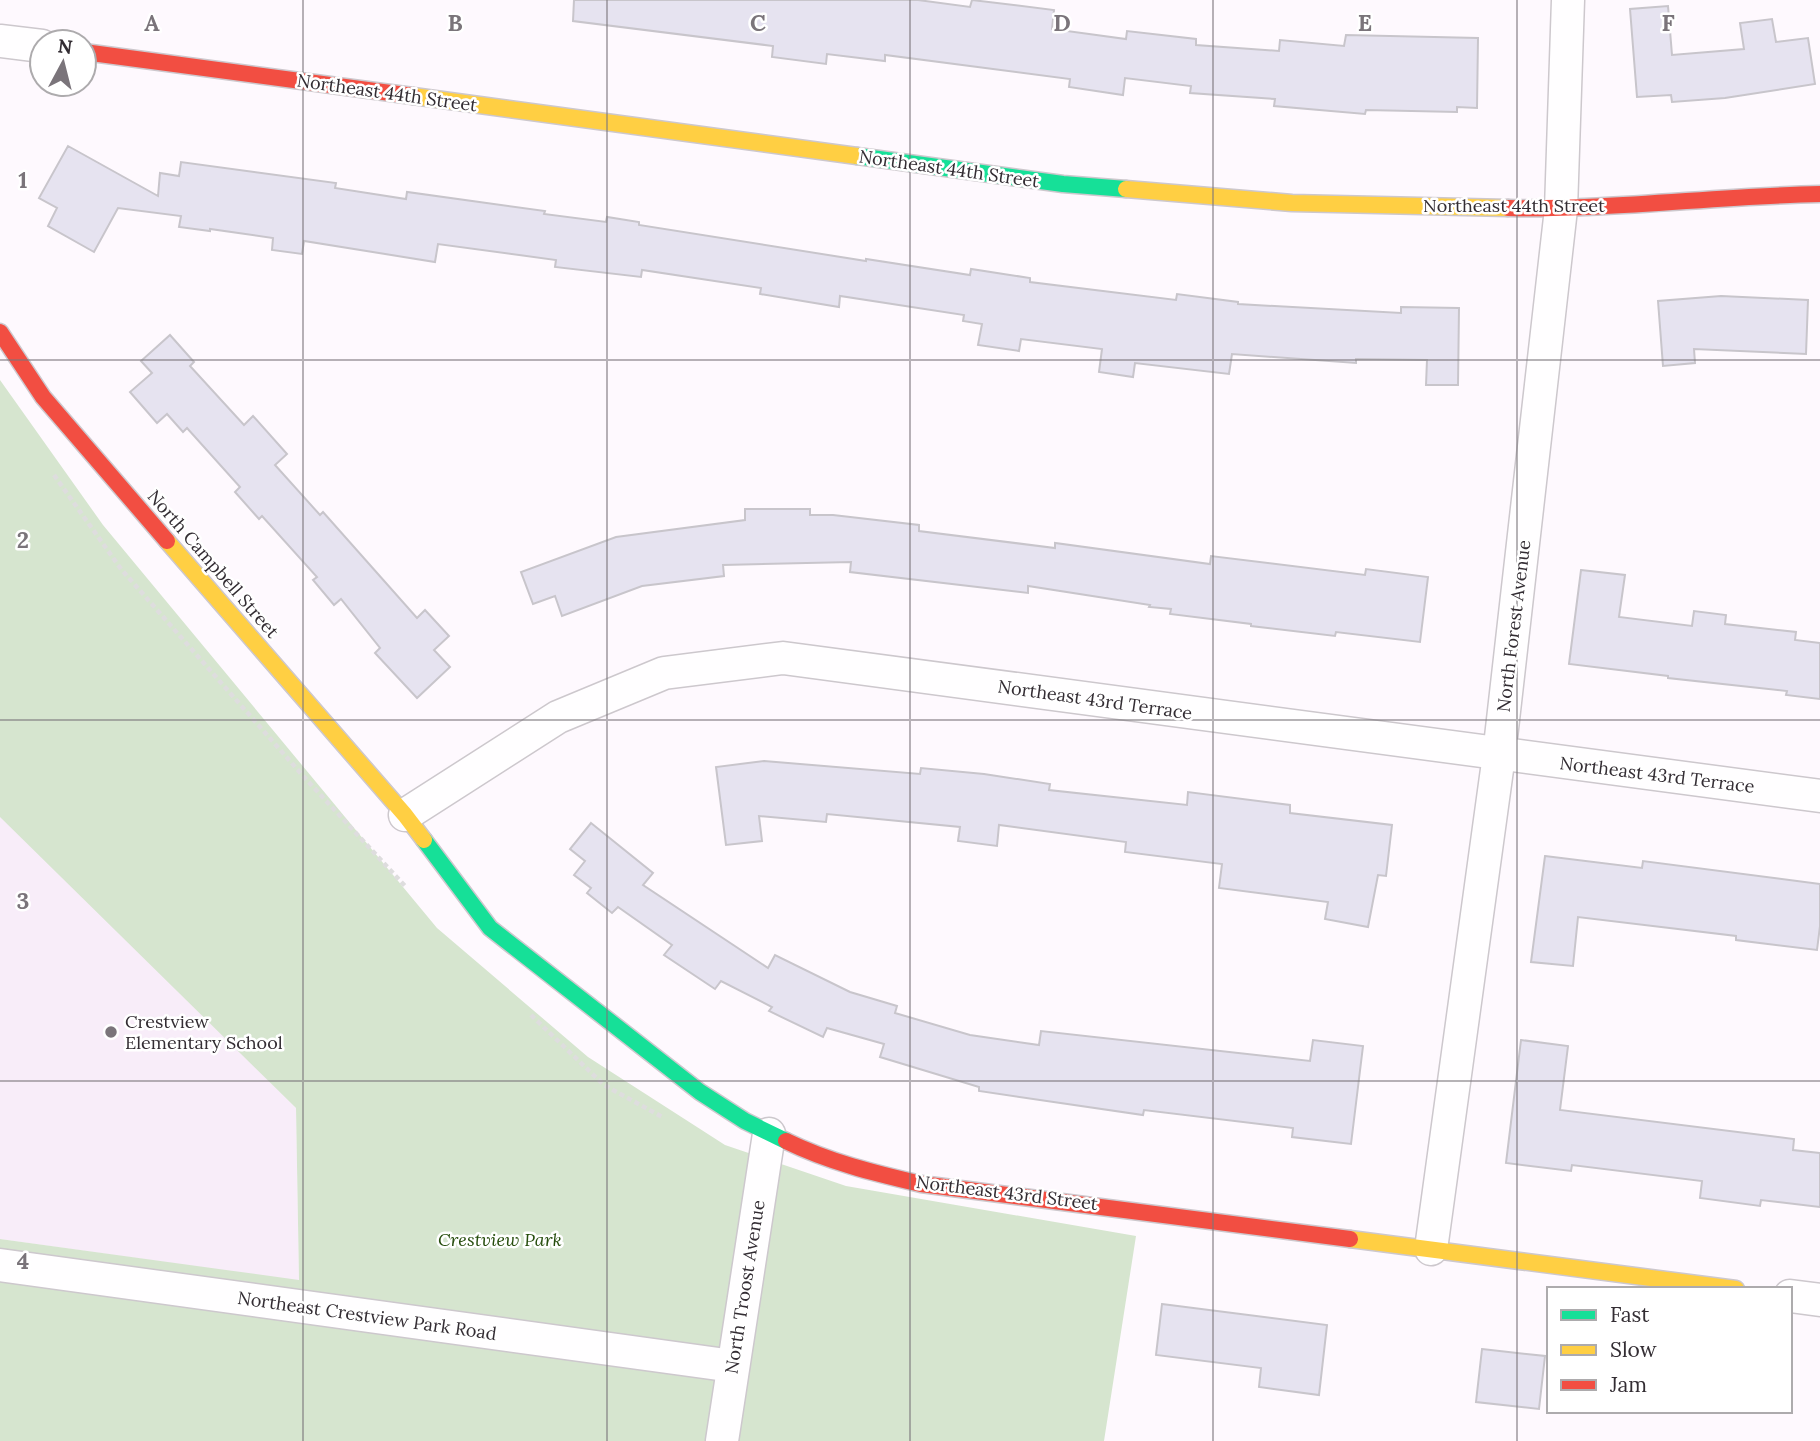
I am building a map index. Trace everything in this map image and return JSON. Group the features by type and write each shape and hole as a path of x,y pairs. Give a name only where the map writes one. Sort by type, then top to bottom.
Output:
{"street":[{"name":"North Forest Avenue","path":"1430,1249 1499,755 1561,209 1568,0"},
{"path":"0,41 28,44"},
{"name":"Northeast 44th Street","path":"98,54 1063,184 1292,203 1561,209 1759,195 1820,194"},
{"name":"North Campbell Street","path":"0,332 43,397 405,815"},
{"name":"Northeast 43rd Terrace","path":"405,815 558,718 664,673 783,658 1820,796"},
{"name":"Northeast 43rd Street","path":"405,815 490,928 700,1092 769,1133 830,1160 921,1184 1721,1287"},
{"name":"North Troost Avenue","path":"722,1441 769,1133"},
{"name":"Northeast Crestview Park Road","path":"0,1265 733,1366"},
{"path":"1792,1296 1820,1300"}],"shaded area":[{"name":"Crestview Elementary School","path":"0,813 296,1108 299,1281 0,1239"}],"green space":[{"name":"Crestview Park","path":"0,380 103,525 437,928 588,1057 725,1145 846,1186 1136,1236 1104,1441 0,1441 0,1239 299,1280 296,1108 0,817"}],"building":[{"path":"574,0 918,0 970,7 972,0 1054,10 1052,29 1126,39 1127,31 1196,39 1196,45 1279,51 1280,40 1344,46 1346,35 1478,38 1477,108 1457,107 1457,112 1366,110 1365,114 1274,106 1275,99 1190,93 1191,86 1125,78 1123,95 1069,87 1070,79 885,55 885,61 827,54 826,64 772,57 773,46 573,21"},
{"path":"1668,6 1672,55 1744,49 1740,23 1772,19 1776,42 1808,38 1815,84 1725,98 1672,102 1671,95 1637,97 1630,9"},
{"path":"68,146 158,196 160,173 179,176 181,162 336,183 335,188 406,199 407,192 606,222 607,217 639,222 639,225 866,261 970,275 971,269 1030,278 1030,282 1176,300 1177,294 1238,304 1401,313 1401,307 1459,308 1458,385 1426,385 1427,360 1356,359 1356,363 1232,354 1229,374 1135,363 1133,377 1099,372 1102,349 1021,339 1019,351 978,345 982,324 963,321 964,315 840,296 839,307 760,294 761,288 642,270 641,277 555,267 556,260 438,244 435,262 304,241 302,254 272,250 273,238 179,227 181,216 118,208 94,252 48,226 57,208 39,198"},
{"path":"1721,296 1808,300 1806,354 1694,349 1695,363 1663,366 1658,301"},
{"path":"170,335 194,362 190,366 244,425 253,416 287,454 275,465 320,515 323,512 417,618 425,610 449,636 434,650 450,667 417,698 375,653 380,648 341,599 334,605 313,580 317,577 262,516 259,519 235,492 240,487 187,428 183,432 167,414 157,423 130,392 152,373 141,361"},
{"path":"745,509 810,509 810,515 833,515 919,525 919,531 1055,548 1055,543 1210,564 1211,556 1365,575 1366,569 1428,577 1420,642 1251,626 1170,614 1171,609 1149,607 1150,605 1028,586 1028,593 850,572 851,562 723,565 724,576 642,586 562,616 555,596 533,604 521,572 616,537 745,520"},
{"path":"1581,570 1625,575 1619,617 1692,626 1694,611 1726,615 1725,624 1796,632 1795,640 1820,643 1820,699 1786,695 1787,691 1569,664"},
{"path":"764,761 920,774 921,768 984,774 1050,784 1049,790 1187,805 1188,792 1290,805 1290,813 1392,825 1386,876 1378,875 1368,927 1325,919 1328,902 1219,888 1222,864 1125,852 1126,842 999,825 997,846 958,841 960,827 827,814 826,822 759,816 762,841 726,845 716,767"},
{"path":"591,823 653,873 643,885 768,968 775,955 850,992 897,1006 895,1013 970,1035 1039,1045 1041,1031 1310,1061 1313,1040 1363,1046 1351,1144 1292,1137 1293,1128 1144,1110 1143,1115 979,1091 979,1087 880,1057 884,1044 827,1028 823,1037 769,1011 772,1007 721,981 715,989 664,955 672,945 618,907 612,913 587,893 591,888 574,875 585,861 570,849"},
{"path":"1545,856 1642,868 1643,861 1820,884 1817,950 1736,940 1736,936 1578,917 1573,966 1531,962"},
{"path":"1521,1040 1568,1046 1560,1110 1794,1139 1793,1150 1820,1153 1820,1207 1761,1200 1760,1206 1700,1198 1702,1181 1572,1165 1571,1171 1506,1163"},
{"path":"1162,1304 1327,1325 1319,1395 1259,1387 1261,1368 1156,1355"},
{"path":"1482,1349 1545,1356 1539,1409 1476,1402"}],"traffic: fast":[{"path":"857,156 1063,184 1126,189"},
{"path":"424,840 490,928 700,1092 745,1121 786,1141"}],"traffic: slow":[{"path":"413,96 857,156"},
{"path":"1126,189 1292,203 1508,208"},
{"path":"167,541 424,840"},
{"path":"1350,1239 1721,1287"}],"traffic: jam":[{"path":"98,54 413,96"},
{"path":"1508,208 1586,207 1820,194"},
{"path":"0,332 43,397 167,541"},
{"path":"786,1141 835,1161 921,1184 1350,1239"}],"place":[{"name":"Crestview Elementary School","path":"111,1032"}]}
